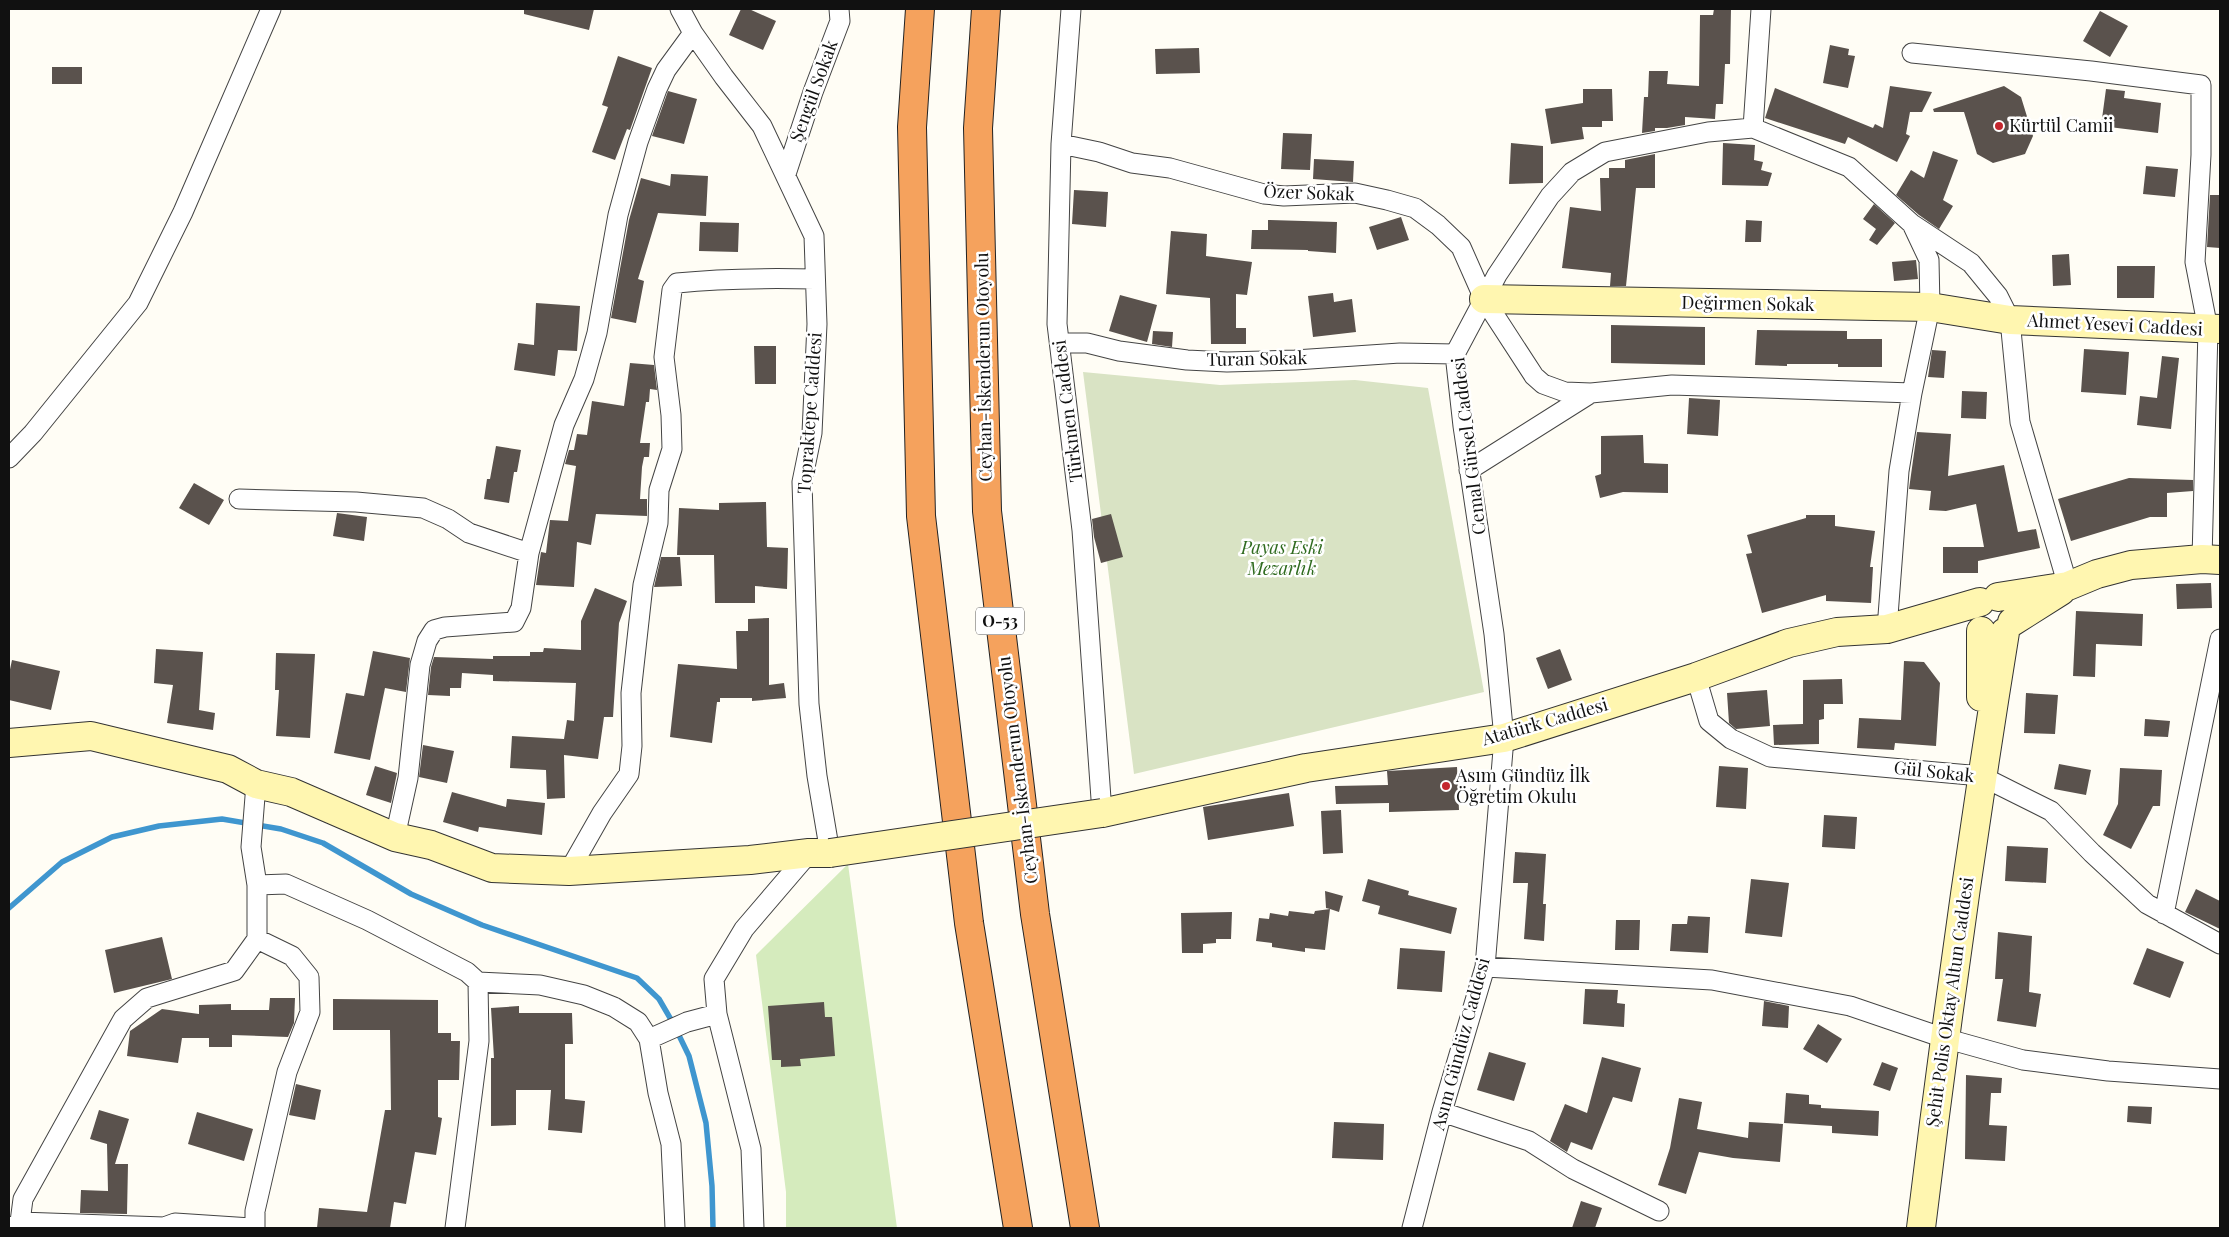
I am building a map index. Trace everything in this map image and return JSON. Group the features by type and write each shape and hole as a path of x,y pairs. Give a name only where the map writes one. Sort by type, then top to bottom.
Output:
{"highway":[{"path":"920,9 912,127 921,516 969,922 1018,1228"},
{"name":"Ceyhan-İskenderun Otoyolu","path":"986,9 978,128 987,511 1035,914 1085,1228"}],"street":[{"path":"9,458 33,433 138,303 183,212 271,9"},
{"name":"Topraktepe Caddesi","path":"680,9 693,33 762,126 814,236 817,324 812,432 802,482 809,704 817,776 819,853"},
{"name":"Şengül Sokak","path":"786,174 812,92 840,21 839,9"},
{"name":"Türkmen Caddesi","path":"1071,9 1061,144 1058,324 1082,530 1102,813"},
{"path":"1753,128 1761,9"},
{"path":"395,837 408,778 420,665 427,641 434,630 445,627 514,622 521,608 529,553 564,425 584,379 597,333 618,215 638,142 657,89 666,70 693,33"},
{"path":"1912,53 2091,71 2201,85 2201,155 2195,262 2214,329 2211,560 2131,564 2097,574 1992,618"},
{"name":"Cemal Gürsel Caddesi","path":"1504,738 1494,634 1469,470 1454,354 1497,275 1550,196 1572,172 1605,152 1708,132 1753,128 1849,167 1912,224 1929,260 1930,307 1912,394 1899,471 1887,630"},
{"name":"Özer Sokak","path":"1061,144 1098,152 1132,163 1170,168 1264,194 1284,196 1355,193 1415,208 1438,225 1461,247 1484,299 1534,376 1543,384 1565,392 1591,393 1672,385 1912,394"},
{"path":"1912,224 1971,263 1998,296 2010,320 2020,422 2068,586"},
{"path":"569,871 602,813 628,774 632,746 632,693 643,585 658,523 659,490 672,448 671,415 664,357 672,290 677,283 705,280 753,278 815,280"},
{"name":"Değirmen Sokak","path":"1484,299 1930,307 2010,320"},
{"name":"Ahmet Yesevi Caddesi","path":"2010,320 2214,329"},
{"name":"Turan Sokak","path":"1060,343 1087,343 1119,350 1187,360 1227,362 1295,360 1400,353 1454,354"},
{"path":"1469,470 1591,393"},
{"path":"239,499 356,502 423,508 448,519 469,533 529,553"},
{"name":"Atatürk Caddesi","path":"9,743 92,736 228,769 255,793 291,792 395,837 430,846 492,868 569,871 750,860 819,853 1102,813 1306,768 1504,738 1696,676 1789,643 1837,632 1887,630 1992,618"},
{"name":"Şehit Polis Oktay Altun Caddesi","path":"1921,1228 1944,1038 1981,776 1992,618"},
{"path":"2164,914 2220,639"},
{"name":"Gül Sokak","path":"1696,676 1709,721 1730,740 1770,757 1981,776 2051,811 2092,854 2147,904 2220,944"},
{"name":"Asım Gündüz Caddesi","path":"1412,1228 1442,1112 1485,967 1504,738"},
{"path":"255,793 251,840 257,885 257,939 234,971 147,998 123,1019 23,1199 17,1226 164,1228 175,1223 253,1228 255,1211 287,1072 310,1012 309,977 292,956 257,939"},
{"path":"754,1228 751,1150 717,1014 714,979 744,929 819,853"},
{"path":"257,885 286,884 349,912 467,972 478,982 540,985 584,995 614,1006 656,1036"},
{"path":"1485,967 1712,980 1850,1006 1944,1038 2023,1060 2108,1071 2220,1079"},
{"path":"455,1228 480,1041 478,982"},
{"path":"656,1036 687,1022 717,1014"},
{"path":"656,1036 658,1093 671,1144 675,1228"},
{"path":"1442,1112 1529,1142 1573,1168 1658,1211"}],"green space":[{"name":"Payas Eski Mezarlık","path":"1083,372 1220,385 1355,380 1428,388 1484,692 1134,774"},
{"path":"848,864 897,1228 786,1228 786,1192 756,955"}],"building":[{"path":"524,9 594,9 589,30 524,14"},
{"path":"741,9 749,9 776,21 763,50 729,35"},
{"path":"1714,9 1731,9 1730,64 1725,64 1723,104 1716,104 1715,119 1685,117 1685,125 1655,128 1655,131 1642,133 1644,97 1648,97 1649,71 1668,71 1667,84 1699,86 1700,15 1713,15"},
{"path":"2100,11 2128,26 2110,57 2083,41"},
{"path":"1830,45 1849,49 1848,55 1855,56 1848,88 1823,83"},
{"path":"1199,48 1200,73 1156,74 1155,49"},
{"path":"618,56 652,68 630,130 627,129 615,160 592,152 608,107 602,105"},
{"path":"52,67 82,67 82,84 52,84"},
{"path":"1890,86 1932,92 1922,112 1910,112 1906,134 1910,136 1897,162 1848,137 1845,144 1765,118 1775,88 1873,128 1875,124 1883,128"},
{"name":"Kürtül Camii","path":"2004,86 2021,97 2033,136 2025,154 1993,163 1977,154 1964,112 1934,112 1933,109"},
{"path":"1583,89 1612,89 1613,121 1602,121 1602,127 1582,127 1584,139 1551,144 1545,109 1583,103"},
{"path":"2106,89 2125,91 2124,98 2161,103 2158,133 2101,126"},
{"path":"668,91 697,99 684,144 652,136"},
{"path":"1283,133 1312,134 1310,170 1281,169"},
{"path":"1511,143 1543,146 1543,183 1509,184"},
{"path":"1723,143 1755,145 1754,160 1763,162 1761,170 1772,173 1768,186 1722,185"},
{"path":"1933,151 1958,160 1943,200 1953,206 1939,229 1896,195 1911,170 1924,178"},
{"path":"1655,154 1655,188 1636,188 1626,286 1610,286 1611,273 1562,268 1570,207 1601,211 1600,178 1609,178 1609,168 1625,168 1625,160"},
{"path":"1314,159 1354,161 1353,182 1313,179"},
{"path":"2146,166 2178,169 2175,197 2143,194"},
{"path":"671,174 708,176 706,216 658,213 638,279 644,281 636,323 611,318 629,220 641,178 670,186"},
{"path":"1074,190 1108,192 1106,227 1072,224"},
{"path":"2210,195 2220,195 2220,248 2207,247"},
{"path":"1874,204 1895,223 1877,245 1869,240 1876,229 1863,219"},
{"path":"1401,217 1409,240 1377,250 1369,227"},
{"path":"1268,220 1337,222 1336,253 1308,250 1251,249 1252,230 1268,230"},
{"path":"1746,220 1762,221 1761,242 1745,242"},
{"path":"700,222 739,223 738,252 699,251"},
{"path":"1171,231 1207,234 1206,256 1252,262 1247,295 1236,294 1236,328 1246,328 1246,344 1211,344 1210,298 1166,294"},
{"path":"2069,254 2071,285 2053,286 2052,255"},
{"path":"1916,260 1918,279 1894,281 1892,262"},
{"path":"2117,266 2155,266 2154,298 2117,298"},
{"path":"1333,293 1334,302 1352,299 1356,332 1313,337 1308,296"},
{"path":"1120,295 1157,305 1147,342 1109,331"},
{"path":"536,303 580,306 577,351 558,350 555,376 514,370 518,343 534,345"},
{"path":"1611,325 1705,327 1705,365 1611,363"},
{"path":"1757,330 1847,331 1847,339 1882,339 1882,367 1838,367 1838,364 1755,365"},
{"path":"1153,331 1173,332 1172,347 1152,344"},
{"path":"754,346 776,346 776,384 755,384"},
{"path":"2084,349 2129,352 2126,395 2081,392"},
{"path":"1932,350 1946,351 1944,378 1928,377"},
{"path":"2162,356 2179,358 2171,429 2137,425 2140,396 2157,398"},
{"path":"630,363 654,365 657,390 650,389 649,402 646,402 640,443 650,443 649,457 644,457 642,467 640,499 647,499 647,516 596,514 591,545 577,542 574,587 536,585 541,552 546,553 550,520 568,521 576,466 565,464 569,450 574,450 577,434 587,435 592,401 624,406"},
{"path":"1962,391 1987,392 1986,419 1961,418"},
{"path":"1689,398 1720,400 1718,436 1687,434"},
{"path":"1917,432 1951,434 1948,476 2004,465 2018,532 2036,529 2040,548 1978,561 1978,573 1943,573 1943,547 1984,547 1976,504 1946,511 1929,510 1931,491 1909,489"},
{"path":"1643,435 1644,463 1668,464 1668,493 1623,492 1600,498 1595,476 1601,474 1601,436"},
{"path":"496,446 521,450 517,472 514,472 509,503 484,499"},
{"path":"2129,478 2193,480 2193,491 2167,493 2167,517 2150,517 2071,541 2058,499"},
{"path":"194,483 224,500 209,525 179,508"},
{"path":"766,502 767,547 788,548 787,589 755,586 755,603 715,603 714,555 677,555 679,508 719,510 719,503"},
{"path":"337,513 367,517 364,541 333,536"},
{"path":"1111,514 1123,557 1101,563 1094,537 1092,519"},
{"path":"1806,515 1835,515 1835,526 1875,531 1870,567 1873,567 1871,603 1826,601 1826,595 1762,613 1746,554 1752,553 1747,535 1806,518"},
{"path":"661,557 680,557 682,586 654,587"},
{"path":"2211,583 2212,608 2177,609 2176,584"},
{"path":"595,588 627,601 619,623 613,717 604,717 598,759 564,755 565,798 547,799 546,770 510,768 512,736 564,739 567,720 574,721 576,683 493,681 493,675 462,673 461,688 450,688 450,696 428,695 431,667 434,657 493,659 493,656 530,656 530,652 543,652 544,648 581,650 581,621"},
{"path":"2076,611 2143,614 2142,646 2096,644 2095,677 2073,676"},
{"path":"769,618 769,685 784,683 786,698 752,701 752,698 720,698 720,702 717,702 712,743 670,737 678,664 737,669 736,631 748,631 748,619"},
{"path":"156,649 203,652 199,710 215,713 213,730 167,723 173,685 154,683"},
{"path":"1560,649 1572,680 1548,689 1536,658"},
{"path":"373,651 410,658 406,692 385,688 370,760 334,753 346,693 364,696"},
{"path":"276,653 315,654 310,738 276,736 279,690 275,690"},
{"path":"12,660 60,671 51,710 9,700 9,674"},
{"path":"1904,661 1924,662 1940,683 1936,746 1895,743 1894,750 1857,748 1859,718 1901,720"},
{"path":"1842,679 1843,704 1824,704 1824,719 1819,720 1819,744 1774,745 1773,725 1803,724 1803,680"},
{"path":"1767,690 1770,726 1736,729 1729,723 1727,693"},
{"path":"2026,693 2058,695 2055,734 2024,733"},
{"path":"2145,719 2170,721 2168,737 2144,736"},
{"path":"423,745 454,751 447,783 419,777"},
{"path":"2059,764 2091,770 2086,795 2054,789"},
{"path":"375,766 397,773 391,803 366,795"},
{"path":"1719,766 1748,768 1746,809 1716,807"},
{"path":"1457,767 1459,810 1389,812 1389,803 1336,804 1335,786 1388,785 1387,771"},
{"path":"2120,768 2162,770 2160,806 2153,806 2131,849 2103,835 2118,804"},
{"path":"452,792 506,807 507,799 545,803 542,835 479,827 478,832 443,822"},
{"path":"1289,793 1294,826 1208,840 1203,807"},
{"path":"1341,810 1343,853 1323,854 1321,811"},
{"path":"1824,815 1857,817 1855,849 1822,847"},
{"path":"2007,846 2048,848 2046,883 2005,881"},
{"path":"1515,852 1546,854 1543,904 1546,904 1544,941 1524,939 1528,883 1513,883"},
{"path":"1368,879 1409,891 1408,895 1457,908 1451,934 1378,914 1380,906 1362,901"},
{"path":"1751,879 1789,883 1782,937 1745,933"},
{"path":"2196,889 2220,901 2220,929 2185,912"},
{"path":"1325,891 1343,896 1339,912 1326,908"},
{"path":"1330,909 1325,950 1305,948 1305,952 1272,947 1272,943 1256,941 1259,918 1269,919 1270,913 1288,916 1289,911 1314,914 1315,911"},
{"path":"1232,912 1231,939 1216,939 1216,943 1203,944 1203,953 1182,953 1181,913"},
{"path":"1688,916 1710,917 1708,953 1670,951 1672,924 1687,924"},
{"path":"1616,920 1640,920 1639,950 1615,950"},
{"path":"1998,932 2032,936 2029,992 2041,994 2036,1027 1997,1021 2003,979 1995,979"},
{"path":"162,937 172,979 114,993 105,950"},
{"path":"1400,948 1445,951 1442,992 1397,989"},
{"path":"2147,948 2184,962 2170,998 2133,984"},
{"path":"1585,989 1618,990 1617,1003 1625,1004 1624,1027 1583,1024"},
{"path":"270,998 295,998 294,1023 288,1037 232,1035 232,1047 209,1047 209,1038 182,1038 178,1063 127,1056 130,1031 162,1009 199,1014 199,1005 231,1004 231,1010 269,1010"},
{"path":"333,999 438,1000 438,1033 451,1033 451,1041 460,1041 459,1080 438,1080 438,1117 442,1118 436,1155 415,1152 406,1204 394,1202 390,1228 317,1228 319,1208 367,1212 385,1110 391,1110 390,1030 333,1030"},
{"path":"1764,1001 1789,1006 1788,1028 1762,1026"},
{"path":"824,1002 825,1017 832,1017 835,1056 800,1059 801,1066 781,1067 781,1060 772,1060 768,1006"},
{"path":"519,1006 519,1013 572,1013 573,1044 565,1044 565,1099 585,1101 582,1133 548,1130 551,1090 516,1090 516,1125 491,1126 491,1058 494,1058 491,1008"},
{"path":"1818,1024 1842,1039 1827,1063 1803,1049"},
{"path":"1489,1052 1526,1063 1514,1101 1477,1090"},
{"path":"1602,1057 1641,1068 1632,1102 1613,1097 1592,1150 1571,1142 1567,1152 1550,1141 1565,1104 1587,1113"},
{"path":"1882,1062 1898,1068 1890,1091 1873,1085"},
{"path":"1966,1075 2002,1078 2001,1093 1991,1093 1989,1125 2007,1126 2005,1161 1965,1159"},
{"path":"296,1084 321,1090 315,1120 289,1115"},
{"path":"1786,1093 1809,1095 1809,1104 1821,1105 1821,1108 1879,1111 1878,1136 1832,1133 1832,1126 1784,1123"},
{"path":"1679,1098 1702,1102 1697,1129 1748,1138 1749,1122 1783,1124 1780,1162 1733,1158 1699,1152 1686,1194 1658,1185 1670,1148"},
{"path":"2128,1106 2152,1107 2151,1124 2127,1122"},
{"path":"99,1110 129,1119 115,1164 128,1164 127,1214 80,1213 81,1190 108,1191 107,1144 90,1139"},
{"path":"197,1112 253,1129 244,1161 188,1144"},
{"path":"1334,1122 1384,1124 1383,1160 1332,1158"},
{"path":"1581,1201 1602,1208 1595,1228 1572,1228"}],"waterway":[{"path":"9,908 62,862 112,837 159,826 222,819 281,829 323,843 411,894 482,925 637,978 659,999 689,1056 706,1123 712,1186 713,1228"}],"place":[{"name":"Kürtül Camii","path":"1999,126"},
{"name":"Asım Gündüz İlk Öğretim Okulu","path":"1446,786"}]}
